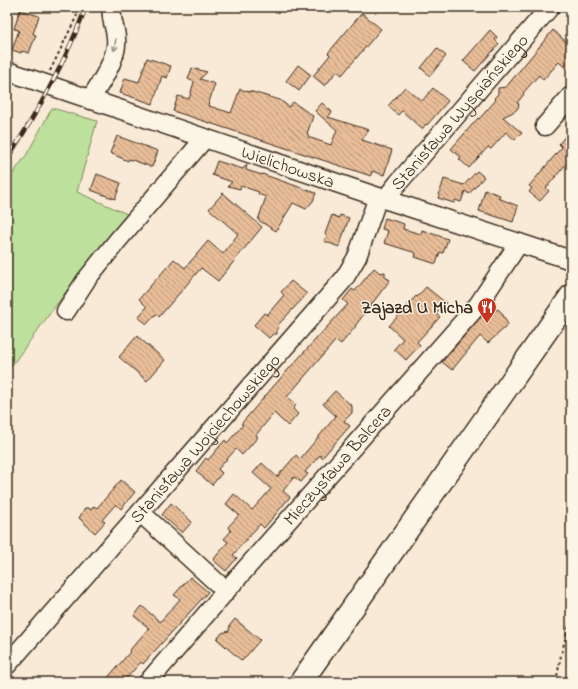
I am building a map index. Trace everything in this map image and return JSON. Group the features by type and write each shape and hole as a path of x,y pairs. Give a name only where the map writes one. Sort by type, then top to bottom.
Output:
{"main road":[{"path":"301,682 571,296"}],"street":[{"path":"90,100 109,67 115,51 116,38 110,15 112,7"},
{"name":"Stanisława Wyspiańskiego","path":"383,199 390,193 550,7"},
{"name":"Wielichowska","path":"7,71 383,199 571,260"},
{"path":"545,126 571,96"},
{"path":"66,311 86,280 114,245 205,138"},
{"name":"Stanisława Wojciechowskiego","path":"7,665 344,279 357,256 383,199"},
{"name":"Mieczysława Balcera","path":"148,682 226,591 478,305 519,243"},
{"path":"141,513 226,591"}],"path":[{"path":"47,77 81,7"},
{"path":"556,682 561,655 571,618"}],"green space":[{"path":"52,108 97,121 77,192 127,214 76,278 7,372 7,182 27,154"}],"building":[{"path":"20,10 39,16 33,34 36,35 29,53 22,51 21,53 12,50 19,30 14,29"},
{"path":"362,13 381,29 342,75 337,71 325,86 313,76 330,55 328,53"},
{"path":"490,30 497,37 495,40 499,44 475,71 463,61"},
{"path":"553,30 571,46 571,73 559,62 543,80 539,75 523,93 524,94 517,103 519,104 518,108 503,117 522,133 515,140 506,132 491,149 488,147 469,168 459,159 461,157 451,149 496,100 494,98 498,94 498,88 506,87"},
{"path":"437,48 446,56 430,76 421,68"},
{"path":"147,58 171,66 167,78 162,76 153,104 120,93 125,78 139,82"},
{"path":"298,65 311,75 299,91 286,81"},
{"path":"192,68 207,72 200,79 215,84 208,105 209,106 231,113 240,89 280,100 289,107 293,102 313,116 307,134 309,135 308,137 331,145 337,130 315,111 322,103 332,112 328,117 369,130 362,140 392,150 384,175 372,171 371,176 173,111 178,96 189,99 194,82 188,79"},
{"path":"405,87 422,101 433,88 448,101 422,129 402,111 398,115 388,106"},
{"path":"571,129 571,158 546,188 549,191 540,201 529,192 532,188 529,186 562,147 559,144"},
{"path":"117,136 158,151 152,167 129,159 128,161 110,153"},
{"path":"217,161 243,169 247,164 246,170 316,193 313,201 306,209 293,203 276,231 258,220 266,197 258,194 259,192 241,186 240,189 228,186 232,182 212,175"},
{"path":"477,171 484,177 469,194 465,191 461,202 455,200 454,203 438,198 444,179 464,185"},
{"path":"97,174 121,183 115,199 91,190"},
{"path":"485,190 500,195 498,198 518,206 513,222 479,211"},
{"path":"223,193 262,227 218,281 201,268 159,317 156,314 147,324 138,317 147,307 139,299 174,259 185,268 208,241 223,254 238,234 209,209"},
{"path":"332,215 339,218 340,215 349,218 339,247 324,241"},
{"path":"385,218 404,224 403,229 421,234 422,230 448,239 443,253 440,252 436,264 415,257 416,253 384,243 388,231 382,229"},
{"path":"374,268 380,273 385,272 385,277 390,280 341,344 336,340 287,397 296,405 293,409 298,414 288,426 274,413 256,435 258,437 242,455 236,449 218,469 222,473 212,485 196,471 206,458 208,460 225,440 227,443 243,425 241,424 285,373 348,304 343,300 352,289 355,291"},
{"path":"291,281 307,294 278,325 277,334 273,334 269,338 254,325 264,313 267,315 284,295 281,292"},
{"path":"426,287 446,303 436,314 440,317 417,342 420,345 406,360 394,349 403,339 389,326"},
{"path":"488,308 493,312 498,309 502,313 508,325 488,343 480,336 452,370 442,362"},
{"path":"137,336 165,360 147,381 119,357"},
{"path":"335,391 352,406 352,413 344,421 350,426 322,458 320,455 305,472 308,474 301,482 294,477 283,491 290,497 264,528 260,524 233,555 237,558 226,571 213,560 228,542 224,539 231,531 228,527 239,515 226,504 234,494 252,510 271,489 253,473 262,463 277,477 296,455 300,459 336,416 323,404"},
{"path":"121,480 135,492 121,509 116,504 102,520 105,522 95,533 79,518 85,508 89,508 91,510 94,506 97,508"},
{"path":"171,503 192,522 182,533 162,515"},
{"path":"190,577 208,592 143,664 141,662 123,682 104,682 149,628 134,616 142,606 160,622 180,599 174,595"},
{"path":"235,619 260,640 242,661 217,639 222,633 229,631 230,625"}],"railway":[{"path":"7,159 30,123 51,85 70,46 86,7"}],"place":[{"name":"Zajazd U Micha","path":"487,324"}]}
